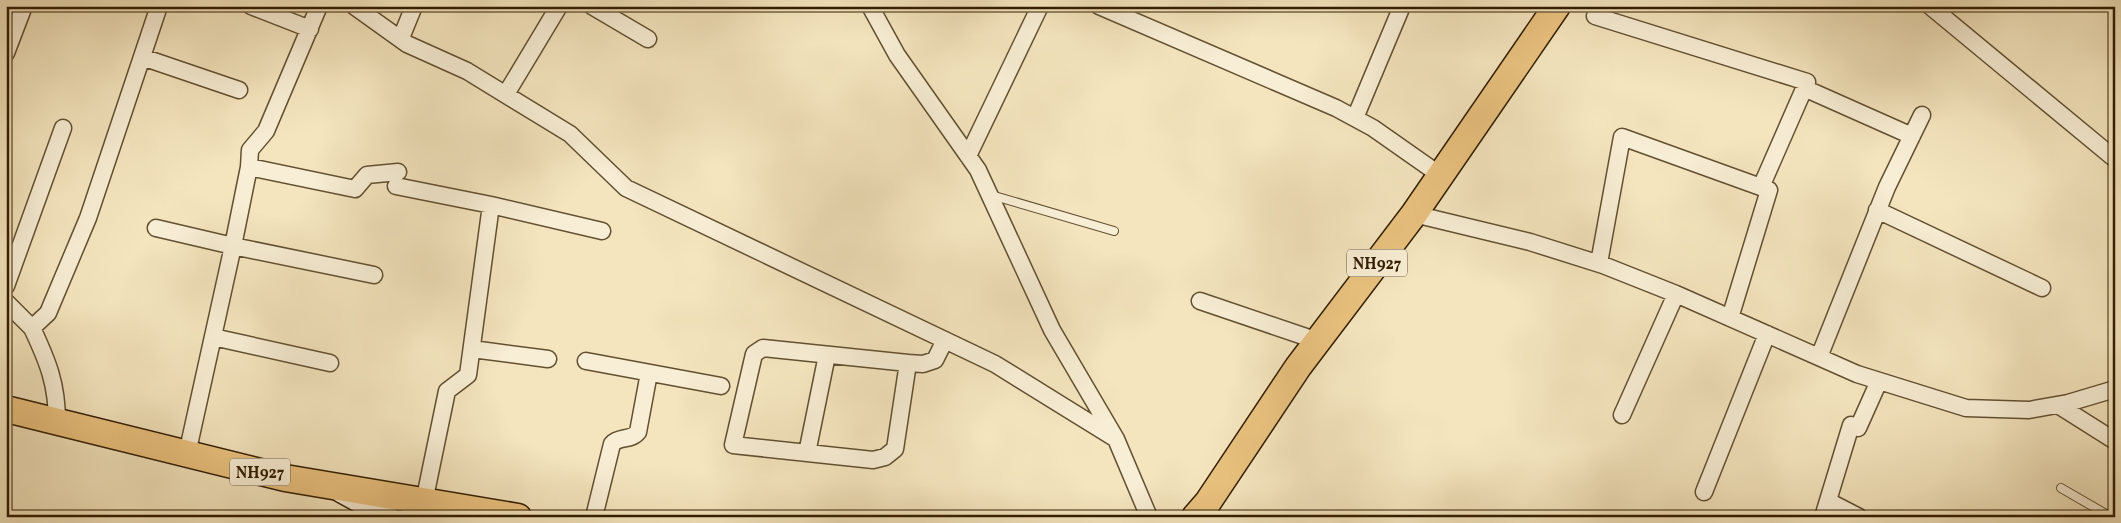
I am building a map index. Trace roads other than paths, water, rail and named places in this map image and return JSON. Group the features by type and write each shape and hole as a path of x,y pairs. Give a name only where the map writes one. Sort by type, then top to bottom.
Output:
{"highway":[{"name":"NH927","path":"1195,517 1208,502 1298,367 1414,214 1557,6"},
{"name":"NH927","path":"6,409 285,478 335,488 518,517"}],"main road":[{"path":"335,488 363,507 388,517"}],"street":[{"path":"6,53 24,6"},
{"path":"32,328 48,313 88,218 159,6"},
{"path":"251,6 310,29"},
{"path":"187,454 233,246 249,167 250,150 266,131 319,6"},
{"path":"354,6 407,44 467,70 570,134 626,188 995,364 1116,439"},
{"path":"401,38 414,6"},
{"path":"506,94 559,6"},
{"path":"592,6 648,39"},
{"path":"870,6 898,55 978,170 1052,330 1116,439 1148,517"},
{"path":"968,156 1040,6"},
{"path":"1099,6 1336,108 1373,128 1440,175"},
{"path":"1355,118 1402,6"},
{"path":"1930,6 2115,159"},
{"path":"1595,16 1807,82 1761,187"},
{"path":"142,58 239,90"},
{"path":"1804,88 1912,136"},
{"path":"1819,357 1877,210 1922,115"},
{"path":"6,286 63,128"},
{"path":"1599,263 1622,137 1769,190 1730,318"},
{"path":"249,167 355,189 367,175 397,179 491,205 602,231"},
{"path":"424,502 447,391 468,375 491,205"},
{"path":"1877,210 2042,288"},
{"path":"1414,214 1530,242 1599,263 1676,294 1857,374 1966,408 2029,410 2058,405 2115,389"},
{"path":"156,228 374,275"},
{"path":"1622,415 1676,294"},
{"path":"1200,301 1318,341"},
{"path":"6,302 32,328 50,368 57,400 57,422"},
{"path":"1704,492 1767,334"},
{"path":"213,337 330,363"},
{"path":"908,363 894,448 884,457 873,460 733,445 754,354 763,348 908,363 930,363 935,360 945,340"},
{"path":"472,349 548,359"},
{"path":"807,453 827,354"},
{"path":"586,361 722,386"},
{"path":"594,517 612,444 618,440 632,438 638,432 649,373"},
{"path":"1859,517 1826,509 1855,427 1879,381"},
{"path":"2058,405 2115,441"}],"lane":[{"path":"989,194 1114,231"},
{"path":"2061,488 2111,517"}]}
